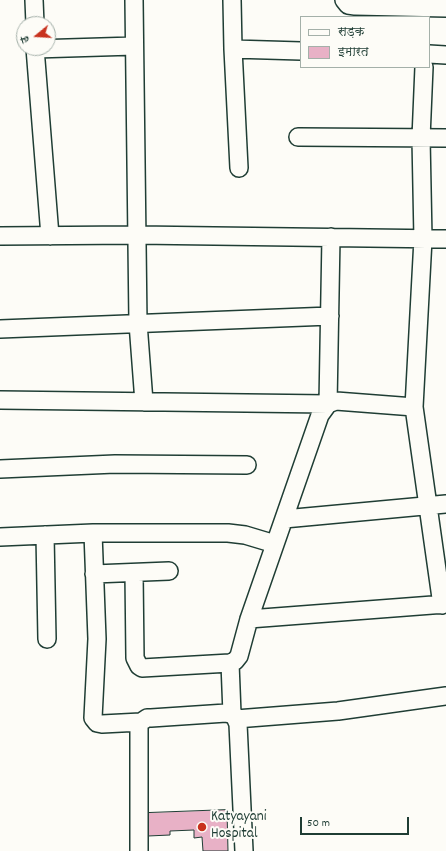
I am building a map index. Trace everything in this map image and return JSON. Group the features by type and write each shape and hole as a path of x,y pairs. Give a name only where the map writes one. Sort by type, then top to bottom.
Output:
{"street":[{"path":"34,0 35,16"},
{"path":"134,0 138,323 144,402"},
{"path":"232,0 239,168"},
{"path":"344,0 348,5 355,6 446,8"},
{"path":"56,48 134,46"},
{"path":"233,50 300,51"},
{"path":"430,54 446,55"},
{"path":"36,56 50,236"},
{"path":"249,619 444,605 414,407 423,239 422,138 424,68"},
{"path":"298,137 446,138"},
{"path":"0,236 137,234 446,239"},
{"path":"134,572 135,658 139,666 142,668 230,663 235,661 238,656 249,619 320,415 328,404 331,237"},
{"path":"0,329 330,316"},
{"path":"0,400 328,404 336,401 414,407"},
{"path":"0,469 115,464 247,465"},
{"path":"284,519 446,504"},
{"path":"0,537 93,533 228,533 245,535 275,544"},
{"path":"93,533 97,639 93,718 99,724 141,722"},
{"path":"45,534 47,639"},
{"path":"94,574 170,571"},
{"path":"230,663 234,717 238,724 244,851"},
{"path":"139,851 139,725 146,718 226,713 234,717 338,711 446,696"}],"building":[{"path":"227,810 228,851 203,851 202,837 194,838 194,830 170,831 170,835 148,836 147,813"}],"place":[{"name":"Katyayani Hospital","path":"202,827"}]}
